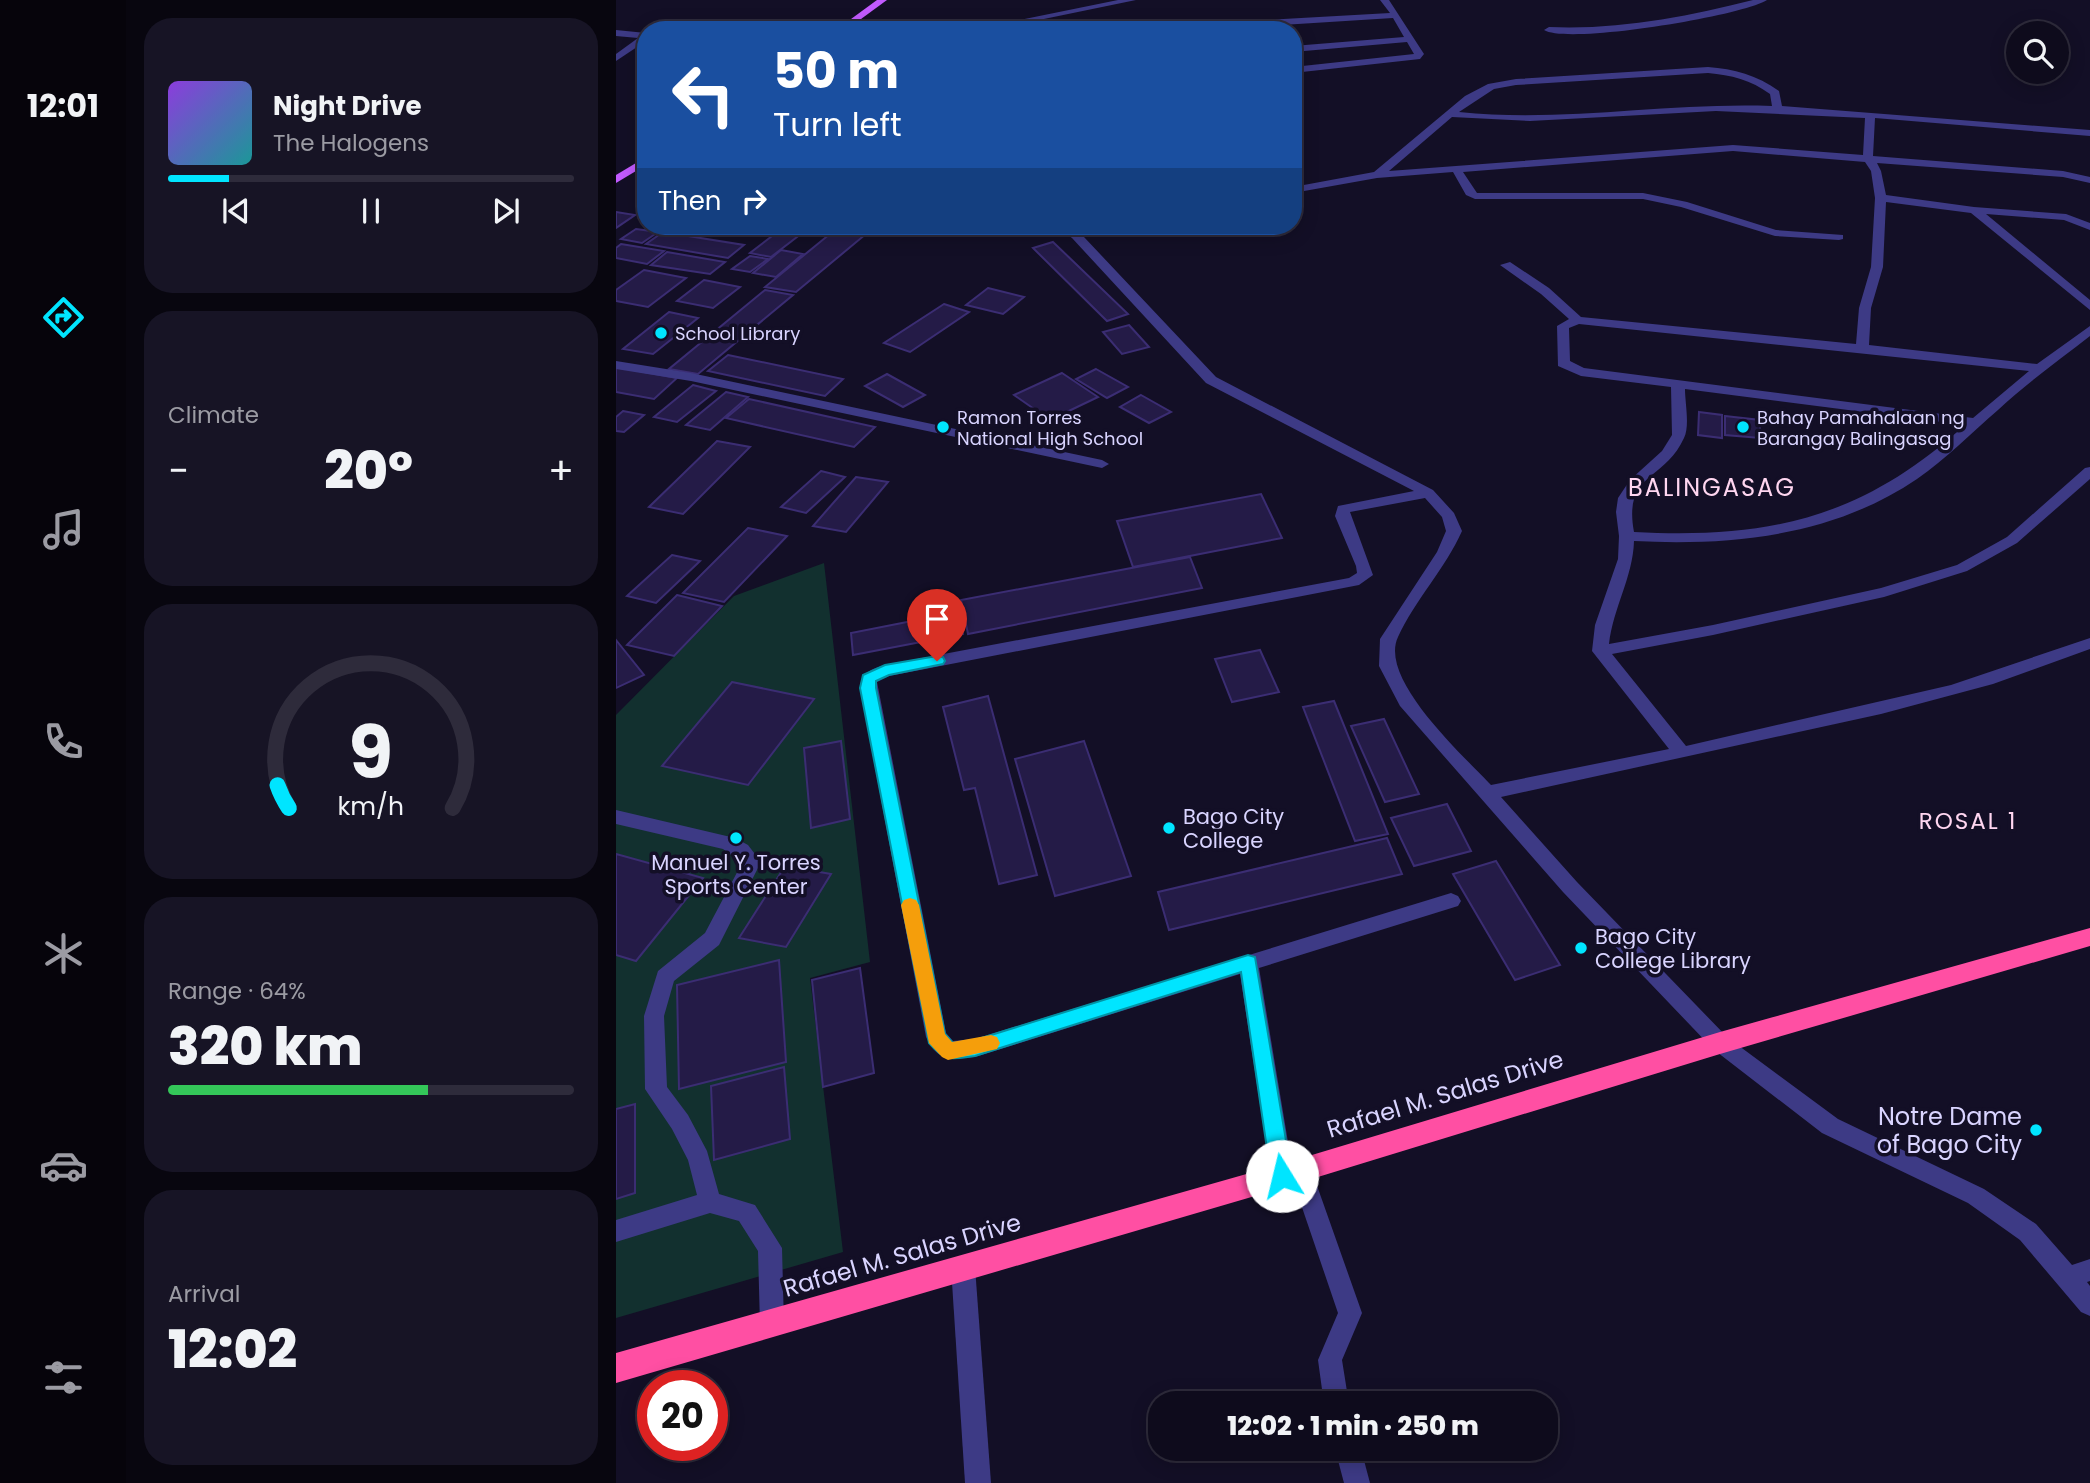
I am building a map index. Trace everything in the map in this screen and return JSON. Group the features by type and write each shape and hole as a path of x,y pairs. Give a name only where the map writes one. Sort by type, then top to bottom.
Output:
{"highway":[{"name":"Rafael M. Salas Drive","path":"616,1368 1291,1173 1720,1043 2090,936"}],"main road":[{"path":"853,21 883,0"},
{"path":"616,180 637,166"}],"street":[{"path":"1022,21 1132,0"},
{"path":"1302,69 1417,57 1419,54 1384,0"},
{"path":"1549,30 1604,29 1738,7 1763,0"},
{"path":"1297,21 1396,15"},
{"path":"616,33 637,36"},
{"path":"1302,48 1410,39"},
{"path":"616,58 637,43"},
{"path":"1377,175 1469,98 1491,86 1516,82 1708,70 1731,72 1765,85 1775,93 1777,107"},
{"path":"1450,114 1483,119 1520,120 1665,110 1777,107 2090,133"},
{"path":"1862,348 1866,308 1877,267 1881,198 1876,171 1868,157 1870,115"},
{"path":"1302,188 1377,175 1704,148 1868,157 2063,174 2090,180"},
{"path":"1456,168 1470,194 1475,196 1643,196 1683,204 1775,233 1839,237"},
{"path":"1881,198 1974,210 2066,217 2090,227"},
{"path":"1974,210 2090,306"},
{"path":"1080,235 1076,236 1211,380 1428,493 1449,516 1454,531 1445,552 1388,639 1387,666 1406,702 1570,887 1720,1043 1830,1126 1986,1203 2028,1232 2079,1273 2090,1304"},
{"path":"1506,265 1555,299 1577,320"},
{"path":"1976,422 1581,372 1563,363 1563,326 1577,320 2039,368"},
{"path":"1627,536 1751,536 1804,526 1852,509 1899,484 1928,464 2039,368 2090,330"},
{"path":"616,365 691,377 1102,464"},
{"path":"1678,384 1679,435 1667,454 1635,483 1625,498 1623,512 1627,536 1626,559 1603,625 1600,651 1682,753"},
{"path":"1600,651 1713,631 1884,592 1962,568 2012,540 2090,471"},
{"path":"1428,493 1343,509 1342,516 1364,566 1365,575 1353,582 885,671 869,679 868,688 936,1038 948,1051 975,1048 1451,901"},
{"path":"1486,793 1682,753 1922,699 2040,664 2090,643"},
{"path":"616,817 728,843 741,850 751,862 712,939 665,976 654,1016 656,1089 680,1122 699,1158 710,1202"},
{"path":"1248,963 1291,1173 1350,1313 1331,1354 1334,1391"},
{"path":"616,1231 710,1202 747,1213 770,1248 772,1325"},
{"path":"963,1267 978,1483"},
{"path":"1351,1461 1357,1483"}],"green space":[{"name":"Manuel Y. Torres Sports Center","path":"824,563 870,962 810,978 843,1252 616,1318 616,715 734,596"}],"building":[{"path":"616,212 635,215 616,228"},
{"path":"636,229 637,235 654,235 642,243 621,239"},
{"path":"659,235 682,235 744,245 728,258 646,244"},
{"path":"773,235 800,235 771,257 750,253"},
{"path":"829,235 865,235 796,292 765,287"},
{"path":"1053,242 1128,314 1107,321 1033,248"},
{"path":"621,244 664,251 647,264 616,258 616,248"},
{"path":"781,250 803,254 776,277 753,273"},
{"path":"667,252 725,262 710,274 651,265"},
{"path":"750,256 768,259 750,272 732,269"},
{"path":"644,270 686,278 648,307 616,301 616,290"},
{"path":"704,280 740,287 713,308 677,301"},
{"path":"988,288 1024,297 1003,314 966,305"},
{"path":"765,290 793,295 698,374 669,369"},
{"path":"944,304 969,312 910,352 884,343"},
{"name":"School Library","path":"669,312 698,318 653,354 623,349"},
{"path":"1129,325 1149,347 1122,354 1103,332"},
{"path":"728,355 843,379 825,396 708,371"},
{"path":"616,367 677,378 654,399 616,392"},
{"path":"1096,369 1128,387 1107,398 1076,379"},
{"path":"1062,373 1098,397 1050,420 1014,395"},
{"path":"887,374 925,395 903,407 865,386"},
{"path":"693,385 716,391 677,422 654,417"},
{"path":"726,392 748,397 710,430 686,425"},
{"path":"1141,395 1171,412 1149,423 1120,407"},
{"path":"749,399 875,427 854,447 726,418"},
{"path":"623,411 644,415 624,432 616,431 616,417"},
{"path":"1699,412 1722,415 1722,438 1698,435"},
{"name":"Bahay Pamahalaan ng Barangay Balingasag","path":"1725,416 1760,420 1760,438 1725,435"},
{"path":"717,441 750,447 683,514 649,507"},
{"path":"821,471 845,477 806,513 781,507"},
{"path":"856,477 888,482 846,532 813,526"},
{"path":"1261,494 1282,538 1133,567 1117,521"},
{"path":"748,528 787,536 724,602 683,593"},
{"path":"672,555 700,561 656,603 627,596"},
{"path":"1190,557 1202,588 968,634 961,600"},
{"path":"677,595 722,606 674,656 627,645"},
{"path":"958,612 963,634 853,655 851,633"},
{"path":"616,640 644,675 616,688"},
{"path":"1260,650 1279,692 1232,702 1215,659"},
{"path":"732,682 814,699 748,785 662,766"},
{"path":"988,696 1037,875 999,884 975,788 964,790 943,707"},
{"path":"1334,701 1388,834 1355,841 1303,707"},
{"path":"1384,719 1419,794 1385,802 1351,726"},
{"path":"841,741 850,819 811,828 804,748"},
{"path":"1084,741 1131,876 1055,896 1015,759"},
{"path":"1447,804 1471,851 1414,866 1391,818"},
{"path":"1387,838 1402,874 1169,930 1158,892"},
{"path":"616,854 703,878 636,961 616,955"},
{"path":"1496,861 1560,965 1515,980 1453,874"},
{"path":"785,866 831,874 786,947 739,938"},
{"path":"779,960 786,1062 679,1089 677,985"},
{"path":"860,968 874,1073 823,1087 812,980"},
{"path":"784,1067 790,1139 714,1160 711,1086"},
{"path":"635,1104 635,1193 616,1199 616,1109"}],"slow traffic":[{"path":"910,905 936,1038 948,1051 991,1043"}],"place":[{"name":"School Library","path":"661,333"},
{"name":"Ramon Torres National High School","path":"943,427"},
{"name":"Bahay Pamahalaan ng Barangay Balingasag","path":"1743,427"},
{"name":"Bago City College","path":"1169,828"},
{"name":"Manuel Y. Torres Sports Center","path":"736,838"},
{"name":"Bago City College Library","path":"1581,948"},
{"name":"Notre Dame of Bago City","path":"2036,1130"}],"district":[{"name":"BALINGASAG","path":"1712,487"},
{"name":"ROSAL 1","path":"1968,821"}],"route":[{"path":"937,661 885,671 869,679 868,688 936,1038 948,1051 975,1048 1248,963 1282,1176"}]}
